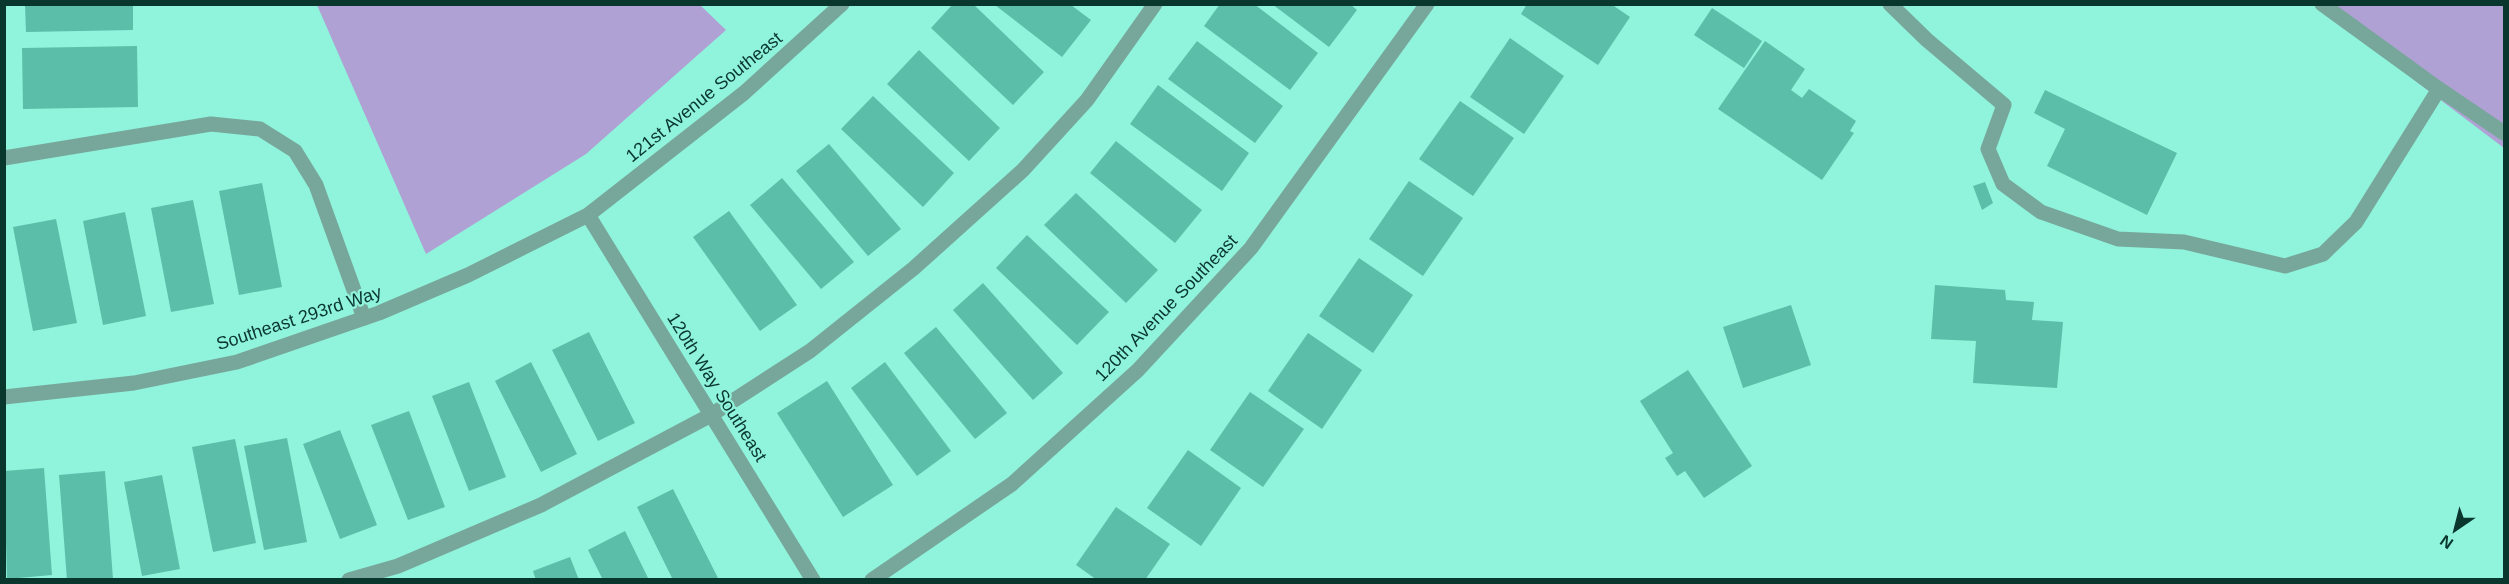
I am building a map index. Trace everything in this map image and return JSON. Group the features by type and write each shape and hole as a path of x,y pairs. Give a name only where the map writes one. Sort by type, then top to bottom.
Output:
{"street":[{"name":"121st Avenue Southeast","path":"588,215 744,93 842,4"},
{"path":"349,579 398,566 542,505 711,415 810,351 914,268 1023,170 1087,100 1155,4"},
{"name":"120th Avenue Southeast","path":"872,579 1012,484 1138,370 1251,248 1427,4"},
{"path":"1890,4 1927,40 2004,105 1988,149 2003,184 2041,212 2118,239 2184,242 2285,266 2323,254 2356,222 2439,89"},
{"path":"2322,4 2439,89 2505,133"},
{"path":"4,158 211,124 260,129 295,151 316,185 364,318"},
{"name":"Southeast 293rd Way","path":"4,397 134,383 237,362 364,318 468,276 588,215"},
{"name":"120th Way Southeast","path":"588,215 813,579"}],"shaded area":[{"path":"317,5 700,5 726,30 586,154 426,254"},
{"path":"2315,5 2504,5 2504,148"}],"building":[{"path":"25,4 133,4 133,30 26,32"},
{"path":"953,4 973,4 1044,72 1013,105 931,28"},
{"path":"1220,4 1254,4 1318,53 1290,90 1204,26"},
{"path":"1272,4 1350,4 1357,10 1329,47"},
{"path":"1527,4 1611,4 1630,17 1598,65 1521,14"},
{"path":"995,5 1071,5 1091,20 1062,57"},
{"path":"1712,8 1762,41 1744,68 1694,35"},
{"path":"1510,38 1564,76 1524,134 1470,97"},
{"path":"1197,41 1283,106 1255,143 1168,79"},
{"path":"1765,41 1805,69 1791,90 1802,98 1809,89 1856,121 1850,131 1854,133 1822,180 1718,109"},
{"path":"137,46 138,107 23,109 22,48"},
{"path":"919,50 1000,128 969,161 887,84"},
{"path":"1158,85 1249,153 1222,191 1130,124"},
{"path":"2045,90 2177,153 2147,215 2047,166 2065,129 2034,113"},
{"path":"873,96 954,173 923,207 841,129"},
{"path":"1460,101 1514,138 1473,196 1419,159"},
{"path":"1116,141 1202,210 1175,243 1090,173"},
{"path":"829,144 901,229 868,256 796,171"},
{"path":"782,178 854,262 821,289 750,205"},
{"path":"1409,181 1463,218 1423,276 1369,239"},
{"path":"1985,182 1993,203 1982,210 1973,186"},
{"path":"262,183 282,287 239,295 219,191"},
{"path":"1076,193 1158,270 1126,303 1044,225"},
{"path":"193,200 214,304 171,312 151,208"},
{"path":"729,211 797,305 760,331 693,237"},
{"path":"125,212 146,316 103,325 83,221"},
{"path":"56,219 77,323 33,331 13,227"},
{"path":"1027,235 1109,312 1077,345 996,268"},
{"path":"1359,258 1413,295 1373,353 1319,316"},
{"path":"983,283 1063,373 1033,400 953,310"},
{"path":"1935,285 2005,290 2006,300 2034,302 2032,320 2063,322 2057,388 1973,383 1976,341 1931,339"},
{"path":"1791,305 1811,365 1743,388 1723,327"},
{"path":"936,327 1007,413 975,439 904,353"},
{"path":"589,332 635,423 598,441 552,350"},
{"path":"1308,333 1362,370 1322,429 1268,391"},
{"path":"531,362 577,454 541,472 495,381"},
{"path":"885,362 951,451 917,476 851,388"},
{"path":"1688,370 1752,466 1704,498 1685,471 1677,476 1665,458 1673,453 1640,401"},
{"path":"827,381 893,485 843,517 777,413"},
{"path":"469,382 506,477 469,491 432,396"},
{"path":"1250,392 1304,429 1263,487 1210,450"},
{"path":"409,411 445,507 408,520 371,425"},
{"path":"340,430 377,525 340,539 303,444"},
{"path":"287,438 307,542 264,550 244,446"},
{"path":"235,439 256,543 213,552 192,447"},
{"path":"1188,450 1241,488 1201,546 1147,508"},
{"path":"44,468 52,575 7,579 4,471"},
{"path":"105,471 113,579 67,580 59,475"},
{"path":"162,475 180,569 142,576 124,482"},
{"path":"673,489 719,580 673,580 637,507"},
{"path":"1116,507 1170,544 1145,580 1097,580 1076,565"},
{"path":"625,531 649,580 603,580 588,550"},
{"path":"570,557 579,580 536,580 533,571"}]}
